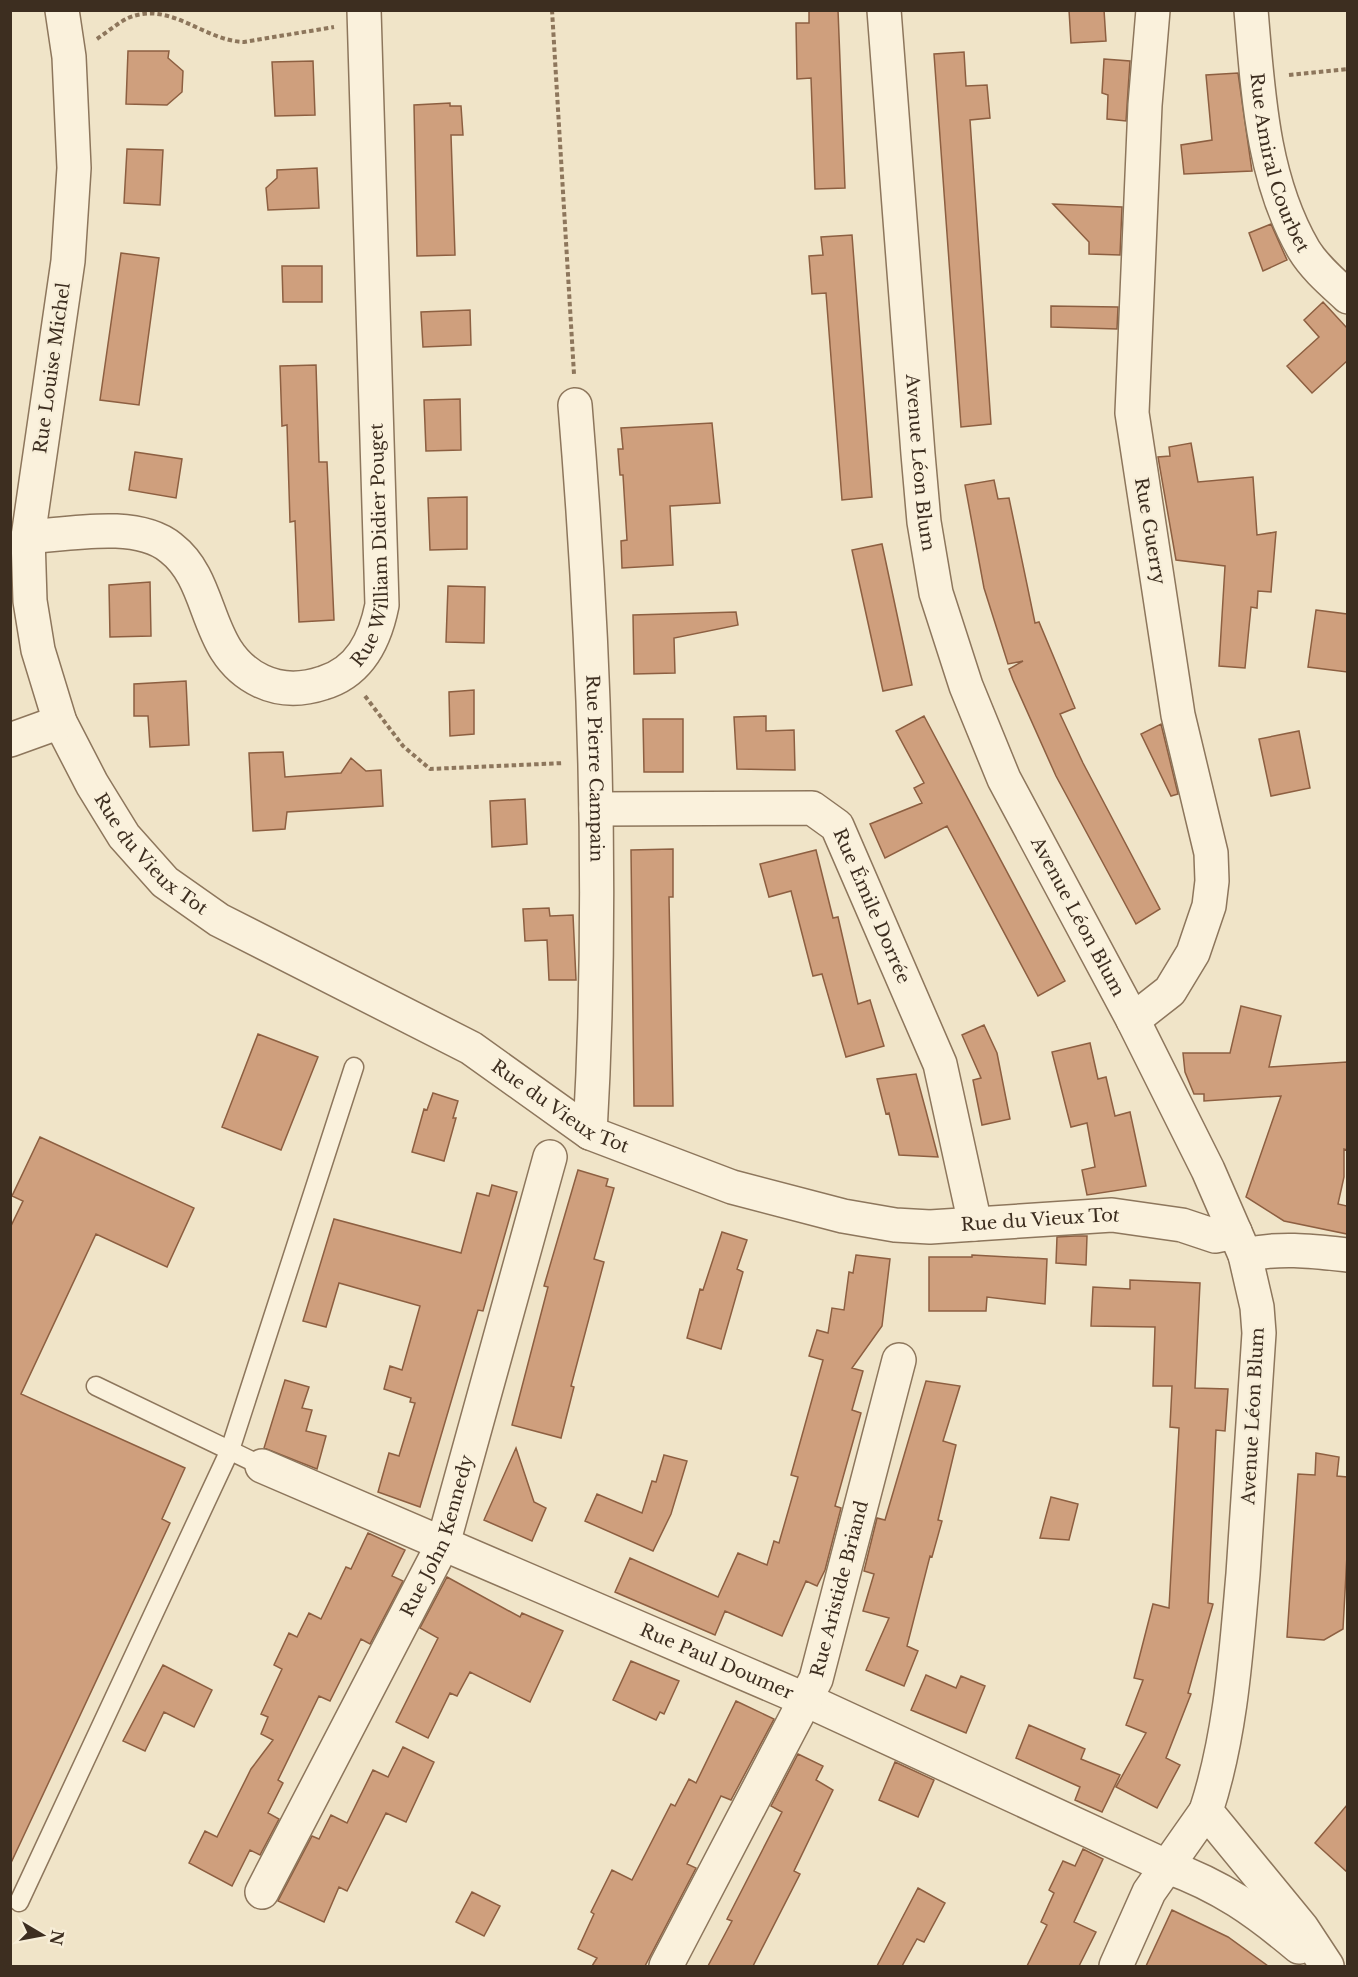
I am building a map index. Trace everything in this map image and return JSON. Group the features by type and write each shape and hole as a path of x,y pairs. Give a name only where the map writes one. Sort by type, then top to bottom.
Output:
{"street":[{"name":"Rue Louise Michel","path":"60,722 38,650 30,601 28,537 68,261 74,168 69,57 62,10"},
{"name":"Avenue Léon Blum","path":"884,10 924,522 936,592 966,686 1004,779 1133,1020 1208,1170 1240,1244 1257,1306 1259,1333 1253,1433 1230,1702 1215,1783 1206,1811 1149,1892 1116,1966"},
{"name":"Rue Guerry","path":"1133,1020 1170,991 1193,953 1209,906 1212,881 1211,853 1178,715 1132,413 1145,105 1153,10"},
{"name":"Rue Amiral Courbet","path":"1251,10 1257,79 1268,157 1285,211 1305,252 1347,297"},
{"name":"Rue William Didier Pouget","path":"28,537 127,532 156,539 172,548 190,570 227,655 238,668 271,686 306,688 348,672 376,633 382,605 364,11"},
{"name":"Rue Pierre Campain","path":"575,405 586,542 596,810 594,1041 590,1132"},
{"path":"10,740 60,722"},
{"name":"Rue du Vieux Tot","path":"60,722 92,784 124,836 165,882 219,920 471,1048 590,1132 723,1184 781,1202 895,1225 930,1227 1112,1215 1182,1224 1240,1244 1270,1249 1347,1255"},
{"name":"Rue Émile Dorrée","path":"596,810 813,808 837,826 940,1064 975,1224"},
{"name":"Rue John Kennedy","path":"262,1892 443,1544 550,1157"},
{"name":"Rue Aristide Briand","path":"666,1966 816,1679 899,1360"},
{"name":"Rue Paul Doumer","path":"262,1466 804,1699 1168,1867 1204,1880 1243,1902 1324,1966"},
{"path":"1206,1811 1302,1928 1324,1966"}],"lane":[{"path":"19,1902 230,1450 354,1067"},
{"path":"96,1386 262,1466"}],"path":[{"path":"552,10 566,207 575,405"},
{"path":"69,57 129,18 148,14 164,14 212,36 231,42 244,42 344,26 364,11"},
{"path":"1257,79 1347,69"},
{"path":"348,672 404,746 430,769 554,764"}],"building":[{"path":"809,10 838,10 845,188 815,189 811,78 797,79 796,23 809,23"},
{"path":"1069,10 1104,10 1106,41 1071,43"},
{"path":"128,51 169,51 168,58 183,71 182,92 167,105 126,104"},
{"path":"964,52 966,86 987,85 990,118 970,120 991,424 961,427 934,54"},
{"path":"1104,59 1130,61 1126,121 1107,119 1108,95 1102,93"},
{"path":"313,61 315,115 275,116 272,62"},
{"path":"1238,73 1252,171 1184,174 1181,145 1212,140 1206,75"},
{"path":"450,103 450,106 461,106 463,135 451,135 455,255 417,256 414,105"},
{"path":"127,149 163,150 160,205 124,203"},
{"path":"317,168 319,208 268,210 266,188 277,178 277,170"},
{"path":"1053,204 1122,207 1120,255 1089,254 1089,242"},
{"path":"1271,224 1287,260 1263,271 1249,233"},
{"path":"852,235 872,497 842,500 826,293 812,294 809,256 823,255 821,237"},
{"path":"121,253 159,258 139,405 100,400"},
{"path":"282,266 322,266 322,302 283,302"},
{"path":"1323,302 1347,328 1347,361 1312,393 1287,366 1319,337 1304,320"},
{"path":"1051,306 1118,307 1117,329 1051,327"},
{"path":"470,310 471,345 423,347 421,312"},
{"path":"316,365 319,462 327,462 334,620 299,622 295,521 290,522 287,425 282,426 280,366"},
{"path":"460,399 461,450 426,451 424,400"},
{"path":"712,423 720,503 670,506 673,565 622,568 621,541 627,540 623,475 620,475 618,449 623,449 621,428"},
{"path":"1191,443 1198,482 1253,477 1257,535 1276,532 1271,592 1258,591 1257,608 1251,607 1245,668 1219,666 1225,566 1176,560 1158,457 1170,456 1169,447"},
{"path":"135,452 182,459 176,498 129,490"},
{"path":"994,480 998,499 1009,498 1035,623 1039,622 1075,708 1060,714 1083,763 1160,909 1136,924 1056,776 1009,669 1023,661 1008,664 984,588 965,485"},
{"path":"467,497 467,549 430,550 428,498"},
{"path":"882,544 912,685 883,691 852,550"},
{"path":"150,582 151,636 110,637 109,585"},
{"path":"448,586 485,587 484,643 446,642"},
{"path":"1316,610 1347,614 1347,672 1308,667"},
{"path":"736,612 738,625 674,638 675,673 634,674 633,615"},
{"path":"186,681 189,745 150,747 148,716 134,716 134,684"},
{"path":"474,690 474,734 450,736 449,692"},
{"path":"766,716 766,731 794,730 795,770 737,769 734,717"},
{"path":"924,716 1065,981 1038,996 947,826 885,858 870,824 922,803 914,788 924,783 896,731"},
{"path":"643,719 683,719 683,772 644,772"},
{"path":"1161,724 1178,794 1171,796 1141,734"},
{"path":"1299,731 1310,788 1271,796 1259,739"},
{"path":"283,752 285,777 341,773 351,758 366,771 381,770 383,806 287,812 285,829 253,831 249,753"},
{"path":"525,799 527,844 492,847 490,801"},
{"path":"673,849 673,897 669,897 673,1106 634,1106 631,850"},
{"path":"816,850 833,918 838,917 858,1004 870,1000 884,1046 846,1057 822,974 813,976 791,891 769,897 760,864"},
{"path":"549,908 550,916 573,915 576,980 549,980 547,940 525,941 523,909"},
{"path":"1241,1006 1281,1016 1269,1067 1347,1062 1347,1150 1344,1149 1344,1177 1338,1204 1347,1206 1347,1234 1284,1221 1246,1197 1281,1096 1204,1101 1204,1094 1194,1094 1185,1072 1183,1053 1230,1053"},
{"path":"984,1025 997,1053 1010,1119 982,1125 973,1080 981,1078 962,1035"},
{"path":"258,1034 318,1057 281,1150 222,1127"},
{"path":"1090,1043 1098,1079 1106,1077 1115,1116 1130,1112 1146,1186 1087,1195 1082,1170 1095,1167 1087,1123 1071,1127 1052,1052"},
{"path":"916,1074 938,1157 899,1155 889,1113 886,1114 877,1079"},
{"path":"433,1093 458,1101 453,1118 456,1118 444,1161 412,1152 424,1109 427,1110"},
{"path":"40,1137 194,1208 167,1267 96,1234 21,1394 185,1468 162,1519 170,1523 10,1865 10,1228 23,1201 12,1196"},
{"path":"578,1170 608,1179 606,1186 614,1188 594,1259 604,1262 571,1386 574,1387 561,1438 512,1425 548,1287 544,1286"},
{"path":"492,1185 517,1192 483,1311 478,1310 420,1507 378,1492 389,1453 399,1456 415,1403 410,1402 411,1398 384,1389 390,1366 402,1370 420,1306 339,1283 326,1327 303,1321 334,1219 461,1253 477,1193 489,1196"},
{"path":"722,1232 747,1240 737,1269 743,1272 721,1349 687,1338 700,1289 703,1290"},
{"path":"1087,1236 1086,1265 1056,1263 1057,1237"},
{"path":"856,1255 890,1259 882,1326 852,1368 863,1371 852,1410 861,1413 835,1506 841,1508 825,1570 817,1586 806,1581 782,1636 725,1611 715,1635 615,1592 630,1558 718,1597 738,1553 767,1565 774,1541 779,1543 798,1477 791,1475 823,1360 809,1356 817,1330 828,1333 832,1308 844,1310 849,1272 853,1273"},
{"path":"972,1255 1047,1259 1045,1304 987,1297 986,1311 929,1311 929,1257 972,1257"},
{"path":"1130,1280 1200,1283 1195,1388 1228,1389 1225,1431 1216,1430 1208,1603 1213,1604 1188,1693 1191,1694 1166,1758 1180,1765 1157,1808 1116,1787 1146,1733 1126,1725 1143,1680 1134,1678 1153,1604 1169,1608 1179,1428 1170,1427 1172,1386 1153,1386 1155,1327 1091,1326 1093,1287 1130,1289"},
{"path":"285,1380 309,1387 302,1408 312,1410 306,1431 326,1436 317,1469 264,1448"},
{"path":"926,1381 960,1386 943,1441 956,1445 938,1520 942,1521 932,1557 930,1556 907,1646 918,1651 904,1686 866,1670 889,1618 863,1611 874,1574 864,1571 877,1518 885,1520"},
{"path":"516,1448 534,1502 546,1508 532,1541 484,1520"},
{"path":"1316,1453 1339,1457 1337,1476 1347,1477 1347,1555 1343,1629 1324,1640 1287,1637 1298,1474 1315,1475"},
{"path":"664,1455 687,1461 671,1514 653,1551 585,1521 597,1494 642,1513 652,1481 656,1482"},
{"path":"1051,1497 1078,1504 1069,1540 1040,1538"},
{"path":"368,1533 405,1550 392,1576 403,1581 370,1644 361,1639 330,1701 319,1696 278,1780 283,1783 268,1813 279,1819 260,1855 250,1850 232,1886 189,1863 205,1831 217,1837 251,1769 273,1740 261,1734 268,1717 261,1714 282,1669 274,1665 289,1633 297,1637 309,1613 321,1619 346,1567 351,1569"},
{"path":"447,1577 520,1617 522,1613 563,1631 530,1702 470,1672 457,1696 450,1693 428,1738 396,1722 438,1638 420,1628"},
{"path":"631,1661 679,1681 664,1714 660,1712 656,1720 613,1700"},
{"path":"163,1665 212,1690 194,1727 164,1712 145,1751 123,1741"},
{"path":"926,1675 956,1688 961,1676 985,1686 966,1733 911,1710"},
{"path":"736,1701 774,1719 731,1800 721,1796 687,1864 696,1868 645,1966 592,1966 597,1958 578,1949 594,1914 591,1912 612,1870 632,1880 671,1804 675,1806 689,1779 696,1783"},
{"path":"1029,1725 1085,1749 1081,1759 1120,1775 1102,1812 1075,1800 1080,1787 1016,1758"},
{"path":"403,1747 434,1762 406,1822 386,1813 347,1891 339,1887 324,1922 278,1901 312,1836 319,1839 331,1815 347,1823 373,1770 388,1777"},
{"path":"798,1754 823,1766 816,1780 833,1790 794,1871 800,1874 753,1966 708,1966 732,1921 727,1919 782,1812 771,1806"},
{"path":"895,1762 934,1780 918,1817 879,1800"},
{"path":"1347,1805 1347,1872 1315,1843"},
{"path":"1083,1849 1103,1859 1074,1922 1096,1932 1079,1966 1027,1966 1047,1925 1041,1922 1054,1893 1049,1890 1063,1861 1075,1866"},
{"path":"918,1888 945,1903 924,1942 917,1939 902,1966 877,1966"},
{"path":"472,1892 500,1906 484,1936 456,1922"},
{"path":"1172,1910 1228,1937 1268,1966 1146,1966"}]}
